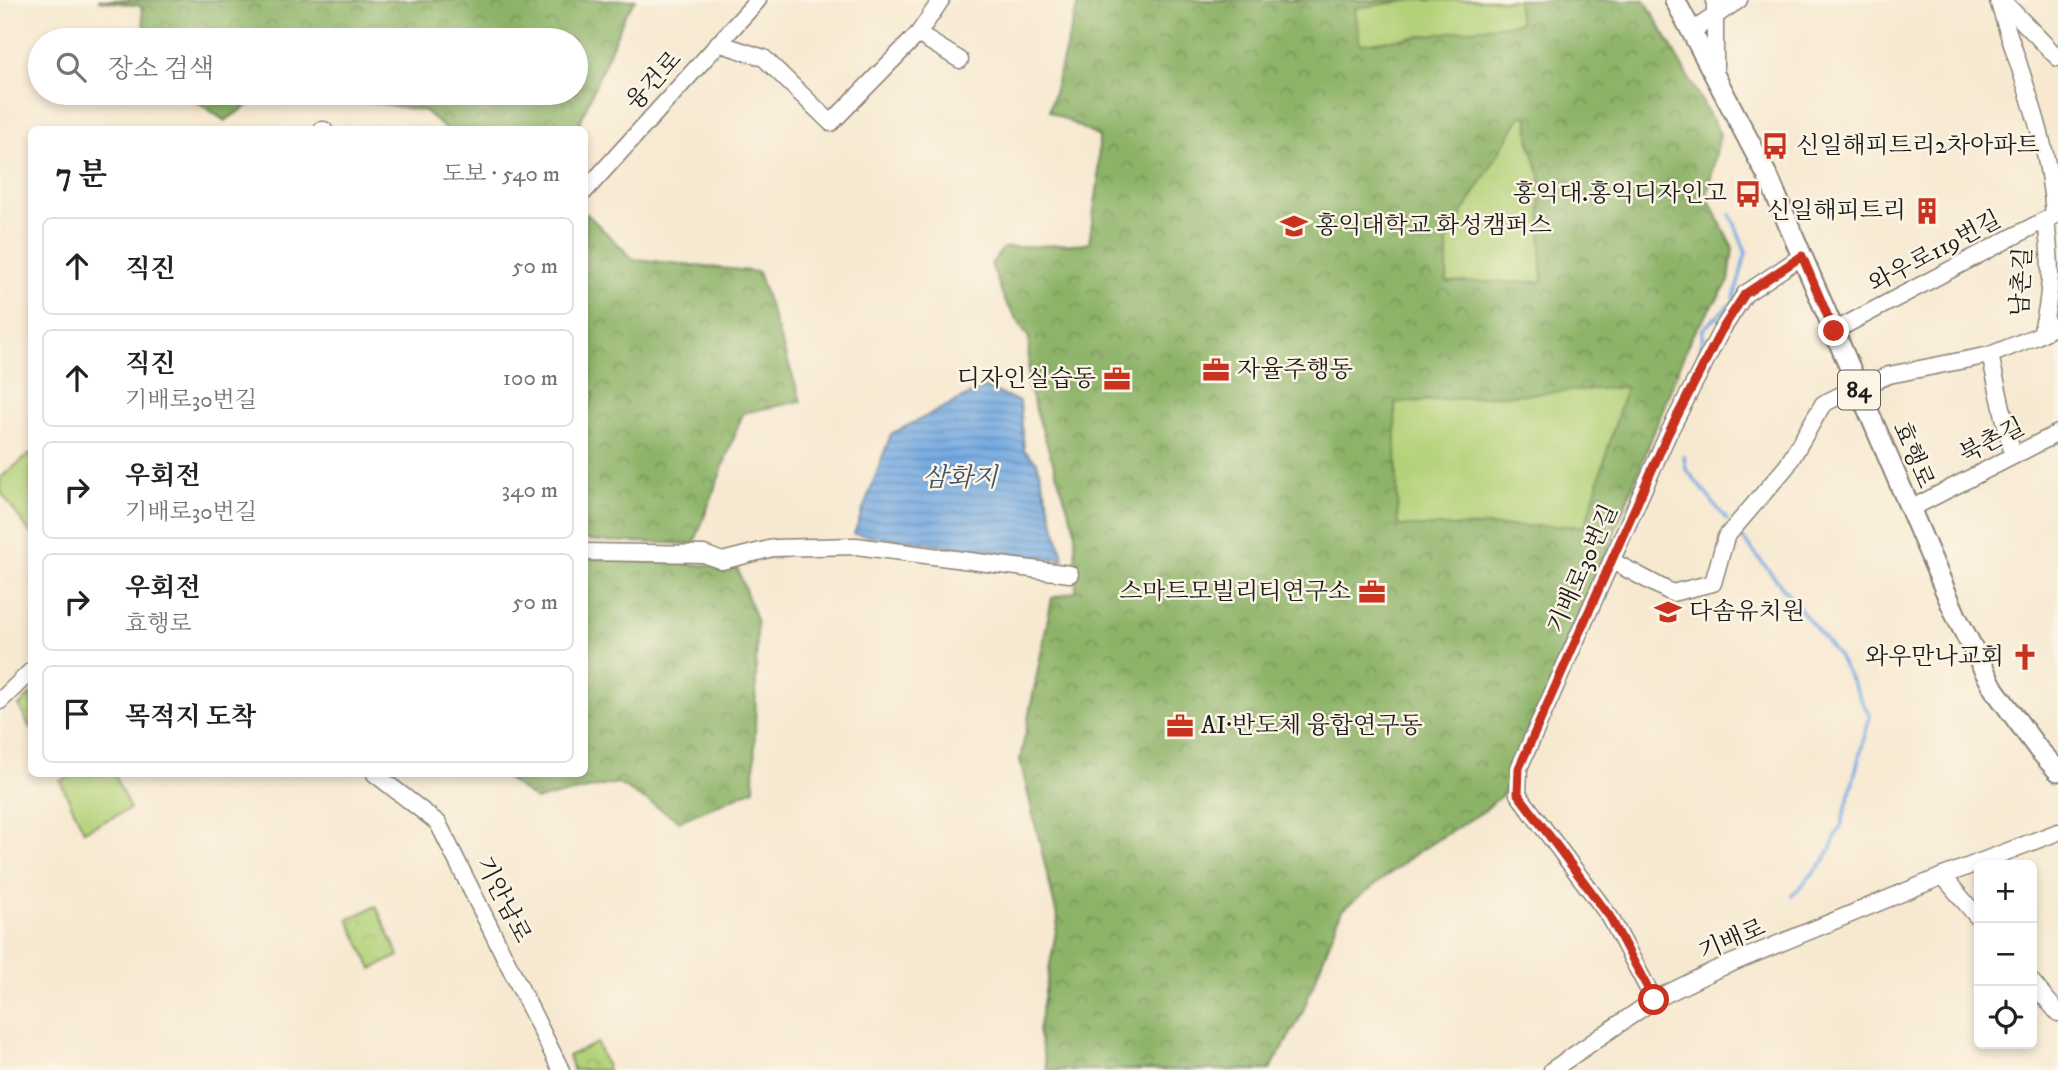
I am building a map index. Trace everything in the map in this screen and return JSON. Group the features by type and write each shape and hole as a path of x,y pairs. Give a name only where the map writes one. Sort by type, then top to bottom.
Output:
{"main road":[{"name":"효행로","path":"1675,0 1769,179 1956,618 1994,689 2038,749 2058,771"}],"street":[{"name":"융건로","path":"588,188 758,0"},
{"path":"718,43 764,58 831,123 918,34 940,0"},
{"path":"1692,31 1715,8 1739,0"},
{"path":"2000,0 2058,58"},
{"name":"남촌길","path":"1875,381 1889,375 1990,355 2041,334 2049,307 2054,255 2052,185 2044,148 2000,0"},
{"path":"1715,8 1715,77"},
{"path":"918,34 960,60"},
{"name":"와우로119번길","path":"1834,331 2052,216"},
{"name":"기배로30번길","path":"1654,1000 1610,917 1518,794 1519,768 1668,434 1721,331 1745,294 1802,256"},
{"path":"2041,334 2058,325"},
{"path":"1990,355 2013,456"},
{"path":"1612,562 1672,593 1713,583 1726,537 1787,466 1823,404 1840,395"},
{"name":"북촌길","path":"1910,509 2058,433"},
{"path":"588,552 705,554 722,561 773,548 856,546 1070,574"},
{"path":"0,701 28,674"},
{"name":"기안남로","path":"379,777 438,823 561,1070"},
{"name":"기배로","path":"1552,1070 1654,1000 1715,970 1943,876 2058,832"},
{"path":"1943,876 1974,913"},
{"path":"2035,986 2058,1013"}],"green space":[{"path":"98,0 636,0 625,15 588,103 588,28 144,28 141,6"},
{"path":"1079,0 1645,0 1720,134 1707,196 1733,248 1729,282 1691,337 1585,608 1504,793 1484,811 1418,852 1342,910 1301,1016 1270,1070 1047,1070 1038,1031 1058,920 1020,760 1052,598 1076,591 1075,530 1028,386 1029,338 1005,301 991,264 1003,248 1089,243 1098,184 1099,137 1049,111"},
{"path":"1412,0 1517,0 1520,23 1360,44 1355,8"},
{"path":"202,105 248,105 225,121"},
{"path":"387,105 587,105 578,126 442,126 425,111"},
{"path":"1521,116 1528,117 1530,144 1540,175 1542,282 1447,282 1447,239"},
{"path":"588,215 633,259 758,272 801,401 743,413 694,544 595,541 588,540 588,410 594,393 588,392"},
{"path":"1626,387 1585,526 1398,526 1395,403"},
{"path":"28,455 28,530 0,491 0,478"},
{"path":"588,558 737,567 757,623 754,789 680,821 617,783 536,800 504,777 588,777"},
{"path":"28,697 28,724 19,706"},
{"path":"69,777 115,777 130,809 84,831 60,781"},
{"path":"376,906 399,956 372,969 348,919"},
{"path":"597,1043 608,1070 573,1070 568,1056"}],"water":[{"name":"삼화지","path":"984,387 1020,402 1024,450 1037,462 1064,560 854,534 891,434"}],"waterway":[{"path":"1731,214 1746,253 1734,298"},
{"path":"1700,354 1703,329 1730,304"},
{"path":"1684,456 1686,469 1727,520"},
{"path":"1741,536 1838,656 1870,716 1842,823 1825,860 1792,896"}],"place":[{"name":"신일해피트리2차아파트","path":"1775,146"},
{"name":"홍익대.홍익디자인고","path":"1748,194"},
{"name":"신일해피트리","path":"1927,211"},
{"name":"홍익대학교 화성캠퍼스","path":"1294,226"},
{"name":"자율주행동","path":"1216,370"},
{"name":"디자인실습동","path":"1117,379"},
{"name":"스마트모빌리티연구소","path":"1372,592"},
{"name":"다솜유치원","path":"1668,612"},
{"name":"와우만나교회","path":"2025,657"},
{"name":"AI·반도체 융합연구동","path":"1180,726"}],"route":[{"path":"1654,1000 1610,917 1518,794 1519,768 1668,434 1721,331 1745,294 1802,256 1834,331"}]}
